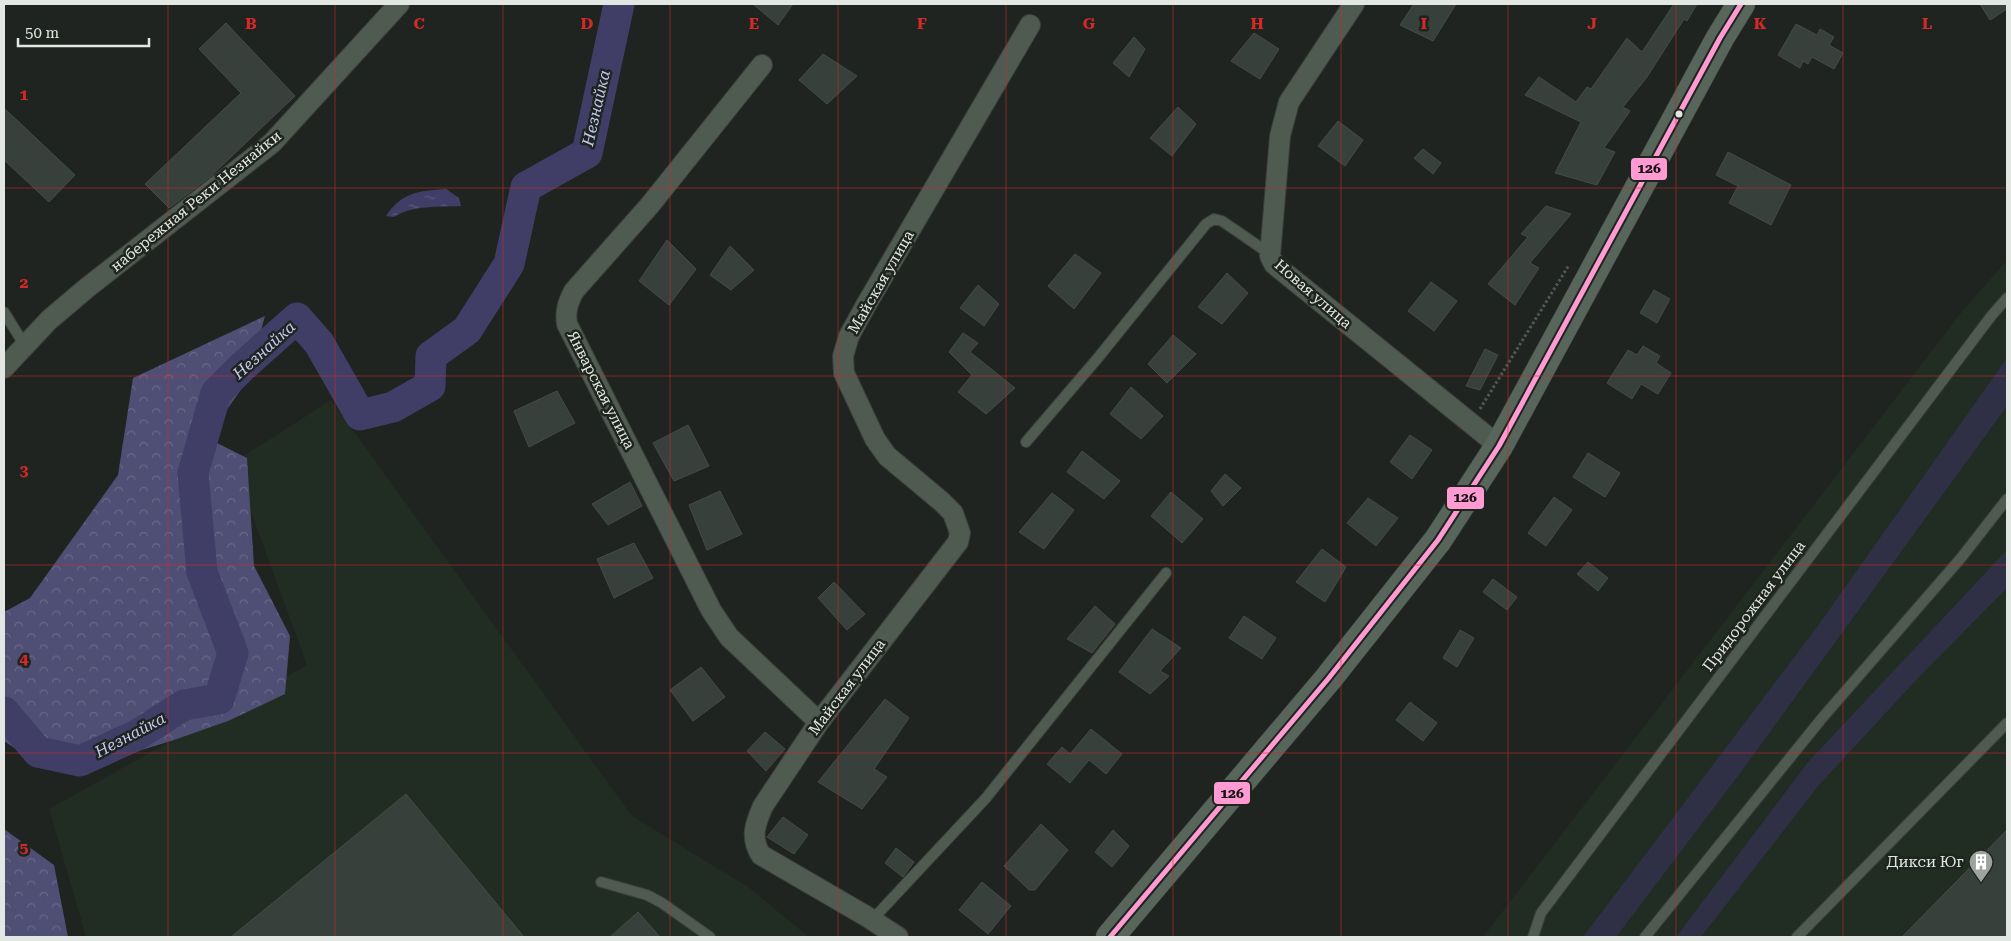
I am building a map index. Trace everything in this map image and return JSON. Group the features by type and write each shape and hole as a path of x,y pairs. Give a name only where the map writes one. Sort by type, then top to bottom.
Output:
{"main road":[{"path":"1110,937 1328,679 1438,540 1498,446 1720,38 1741,4"}],"street":[{"name":"набережная Реки Незнайки","path":"4,368 48,320 272,143 399,4"},
{"name":"Новая улица","path":"1354,4 1290,102 1284,117 1280,136 1270,254 1274,264 1498,446"},
{"name":"Майская улица","path":"872,920 761,855 755,846 756,822 762,806 819,722 958,542 960,533 953,513 887,456 875,439 844,372 843,356 849,336 866,305 1030,25"},
{"name":"Январская улица","path":"762,65 650,205 574,291 568,302 566,314 567,324 711,610 728,637 819,722"},
{"path":"872,920 898,937"}],"lane":[{"path":"1026,442 1206,224 1214,219 1222,221 1270,254"},
{"name":"Придорожная улица","path":"1533,937 1540,913 1992,315 2007,298"},
{"path":"4,313 25,346"},
{"path":"1645,937 1823,717 1961,558 2007,499"},
{"path":"872,920 986,798 1166,573"},
{"path":"1797,937 2007,723"},
{"path":"601,882 655,899 710,937"}],"shaded area":[{"path":"2007,260 2007,937 1483,937 1960,314"},
{"path":"2007,358 2007,406 1741,772 1616,937 1583,937 1817,627"},
{"path":"331,400 632,816 748,887 809,937 86,937 49,809 307,665 233,463"},
{"path":"2007,550 2007,588 1920,676 1819,785 1701,937 1676,937 1809,761"}],"green space":[{"path":"265,316 247,381 207,438 247,458 254,566 290,636 285,694 228,721 171,741 102,762 47,770 4,741 4,612 30,598 118,475 133,378"},
{"path":"4,829 54,865 68,937 4,937"}],"water":[{"path":"446,189 459,198 461,206 409,210 394,217 386,216 405,197 419,192"}],"building":[{"path":"753,4 793,4 778,25"},
{"path":"1414,4 1456,4 1433,41 1400,25"},
{"path":"1674,4 1697,4 1687,21 1684,19 1647,77 1623,107 1630,111 1604,148 1615,152 1597,185 1555,173 1581,122 1525,95 1539,77 1576,102 1587,87 1591,89 1627,38 1642,52"},
{"path":"1980,4 2007,4 2007,9 1990,20"},
{"path":"226,23 295,96 211,176 169,208 145,184 241,93 199,49"},
{"path":"1796,24 1817,35 1820,29 1834,37 1829,45 1843,53 1834,69 1812,57 1808,64 1803,61 1800,68 1778,55"},
{"path":"1254,33 1279,49 1260,79 1231,61"},
{"path":"1134,37 1145,49 1129,77 1113,63"},
{"path":"823,54 857,76 827,104 799,80"},
{"path":"1178,107 1196,124 1172,156 1150,138"},
{"path":"4,108 75,175 49,202 4,160"},
{"path":"1338,121 1363,140 1345,166 1318,146"},
{"path":"1423,149 1441,163 1433,174 1414,158"},
{"path":"1728,152 1791,185 1771,225 1729,203 1738,186 1716,175"},
{"path":"1546,206 1571,214 1530,263 1539,268 1515,305 1488,284 1528,237 1521,234"},
{"path":"667,240 696,269 669,305 639,281"},
{"path":"730,246 754,270 731,290 710,275"},
{"path":"1075,254 1101,273 1074,309 1048,286"},
{"path":"1227,273 1248,293 1222,324 1198,307"},
{"path":"1431,282 1457,301 1434,331 1408,311"},
{"path":"978,285 999,304 984,326 960,308"},
{"path":"1654,290 1670,299 1657,323 1640,313"},
{"path":"963,333 978,343 970,352 1015,388 986,414 958,392 972,375 949,352"},
{"path":"1173,335 1196,354 1167,383 1148,364"},
{"path":"1643,346 1660,356 1656,363 1671,373 1658,394 1641,384 1632,399 1607,383 1628,350 1637,355"},
{"path":"1485,349 1498,355 1480,390 1466,386"},
{"path":"1131,387 1163,416 1141,439 1110,414"},
{"path":"557,391 575,423 529,447 514,411"},
{"path":"688,425 709,466 674,481 653,443"},
{"path":"1410,435 1432,450 1412,479 1390,462"},
{"path":"1082,451 1120,481 1104,499 1067,472"},
{"path":"1588,453 1620,473 1605,497 1573,477"},
{"path":"1225,474 1241,488 1223,506 1211,491"},
{"path":"630,482 642,506 608,525 592,504"},
{"path":"720,491 742,534 707,550 689,505"},
{"path":"1171,492 1203,519 1182,543 1151,516"},
{"path":"1052,493 1074,510 1044,549 1019,532"},
{"path":"1554,497 1572,510 1546,546 1528,533"},
{"path":"1368,498 1398,518 1376,546 1347,523"},
{"path":"634,543 653,578 614,598 597,559"},
{"path":"1322,549 1346,567 1325,602 1296,582"},
{"path":"1588,562 1608,578 1598,591 1577,574"},
{"path":"1493,579 1517,597 1507,610 1483,592"},
{"path":"834,582 865,614 847,630 818,598"},
{"path":"1095,606 1115,624 1092,653 1067,639"},
{"path":"1244,616 1276,638 1262,659 1229,638"},
{"path":"1152,629 1181,648 1160,671 1169,676 1150,694 1119,672"},
{"path":"1460,630 1474,638 1457,667 1443,658"},
{"path":"701,667 725,697 693,721 670,690"},
{"path":"885,699 909,718 874,769 887,777 862,809 818,782"},
{"path":"1410,702 1437,723 1423,741 1396,720"},
{"path":"1091,729 1122,754 1106,774 1089,760 1070,783 1047,764 1062,747 1070,754"},
{"path":"765,732 785,749 766,771 747,751"},
{"path":"406,794 524,937 231,937"},
{"path":"783,817 808,835 794,854 767,837"},
{"path":"1041,824 1068,850 1035,890 1029,890 1004,866"},
{"path":"1113,830 1129,846 1112,867 1095,852"},
{"name":"Дикси Юг","path":"2007,830 2007,937 1902,937"},
{"path":"896,848 914,862 903,877 885,863"},
{"path":"982,882 1011,906 988,934 959,910"},
{"path":"638,912 660,937 610,937"}],"waterway":[{"name":"Незнайка","path":"4,712 38,752 80,761 137,735 184,705 219,699 233,653 202,572 193,473 216,393 297,318 319,343 360,415 393,407 430,386 431,356 467,330 509,264 526,187 587,153 619,4"}],"transit line":[{"name":"126","path":"1110,937 1328,679 1438,540 1499,446 1720,38 1741,4"}],"place":[{"name":"Дикси Юг","path":"1981,883"}]}
